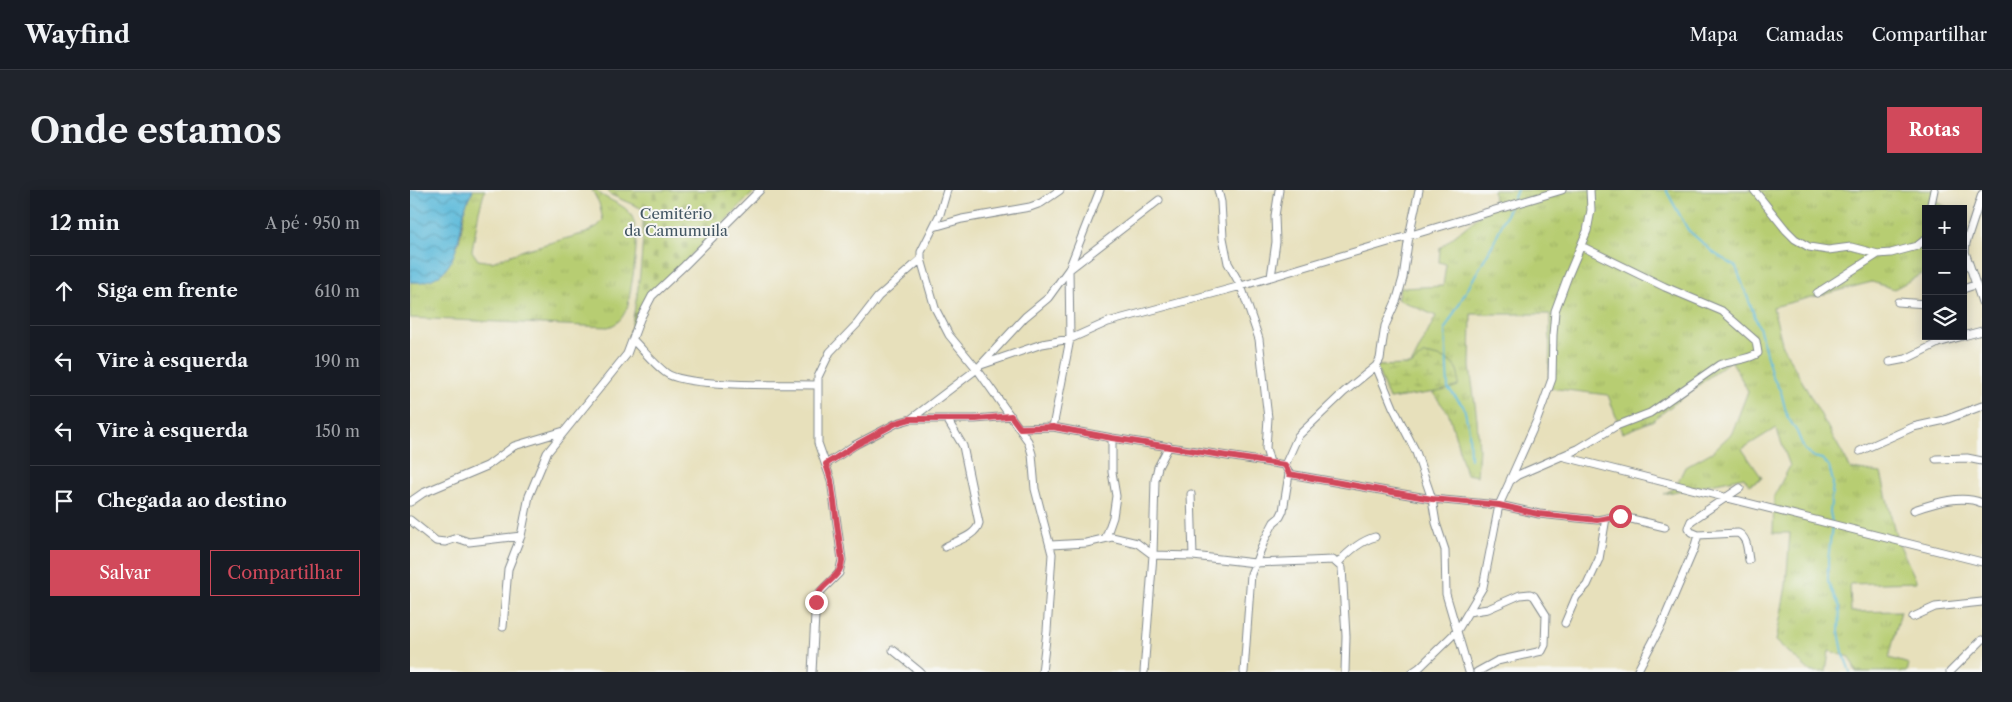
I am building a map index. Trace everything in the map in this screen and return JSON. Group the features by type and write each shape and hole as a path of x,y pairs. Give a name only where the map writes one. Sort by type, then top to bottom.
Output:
{"street":[{"path":"503,627 508,569 521,536 528,496 547,453 627,354 640,319 652,296 760,190"},
{"path":"947,190 940,214 921,252 921,259 935,308 942,324 949,336 979,367 1028,441 1032,454 1035,489 1052,554 1047,631 1042,672"},
{"path":"934,227 962,219 1017,211 1041,203 1052,193 1060,190"},
{"path":"826,464 888,427 910,419 979,367 1025,316 1048,298 1069,269 1100,190"},
{"path":"1218,190 1228,263 1241,286 1259,339 1268,418 1266,448 1270,463"},
{"path":"1271,277 1276,242 1275,216 1280,190"},
{"path":"1244,672 1251,574 1265,539 1274,522 1283,511 1289,474 1285,465 1298,436 1344,392 1376,366 1380,359 1385,326 1398,299 1419,190"},
{"path":"979,367 1042,344 1070,338 1108,322 1241,286 1562,190"},
{"path":"1413,672 1457,631 1484,587 1499,505 1549,388 1552,372 1556,311 1587,231 1591,210 1590,190"},
{"path":"1754,190 1786,230 1795,239 1809,247 1828,250 1851,247 1878,254 1917,246 1922,242"},
{"path":"1931,205 1934,190"},
{"path":"1982,194 1966,243 1965,252 1982,302"},
{"path":"1069,269 1159,200"},
{"path":"1510,481 1518,475 1578,449 1616,426 1650,413 1719,365 1731,360 1753,357 1758,352 1756,341 1722,312 1665,288 1581,246"},
{"path":"1817,293 1878,254"},
{"path":"812,672 816,596 839,573 842,560 831,480 818,443 818,385 820,372 830,352 878,297 921,259"},
{"path":"1053,427 1070,338 1069,269"},
{"path":"1967,287 1975,284"},
{"path":"1898,302 1922,304"},
{"path":"1967,335 1982,331"},
{"path":"633,340 666,373 686,381 818,385"},
{"path":"1890,362 1906,359 1938,343 1949,340"},
{"path":"1376,366 1393,407 1416,452 1432,499 1436,523 1444,550 1446,594 1469,672"},
{"path":"1860,451 1913,427 1945,420 1982,406"},
{"path":"910,419 976,419 1011,416"},
{"path":"945,547 972,533 978,528 979,522 963,446 947,419"},
{"path":"1020,428 1053,427 1285,465"},
{"path":"410,502 423,493 488,466 514,446 564,431"},
{"path":"1106,537 1116,496 1112,472 1112,438"},
{"path":"1144,672 1153,555 1156,473 1169,446"},
{"path":"1561,456 1982,562"},
{"path":"1936,459 1967,458 1982,461"},
{"path":"1289,474 1432,499 1499,505 1538,514 1597,520 1620,516 1665,527"},
{"path":"1740,488 1691,521 1688,528 1691,532 1698,535 1738,533 1742,535 1745,539 1749,560"},
{"path":"1192,494 1193,556"},
{"path":"1914,510 1962,499 1971,499 1982,503"},
{"path":"1565,623 1576,597 1587,585 1599,559 1606,518"},
{"path":"410,520 436,541 441,542 453,539 469,542 521,536"},
{"path":"1637,672 1662,624 1694,549 1698,535"},
{"path":"1051,545 1086,542 1112,536 1137,543 1153,555 1193,556 1256,563 1333,560 1342,568 1346,636 1345,672"},
{"path":"1338,563 1346,553 1375,536"},
{"path":"1468,612 1488,609 1525,593 1534,596 1546,615 1545,645 1542,651 1498,662 1477,672"},
{"path":"1913,617 1935,606 1982,602"},
{"path":"1950,672 1982,640"},
{"path":"893,650 920,672"}],"green space":[{"path":"473,190 485,190 472,251 478,260 492,262 524,250 586,233 598,226 603,220 599,203 592,190 596,190 629,212 636,230 634,271 628,305 621,319 608,327 410,318 410,282 426,281 459,243 466,204"},
{"name":"Cemitério da Camumuila","path":"607,190 756,190 682,264 648,294 628,341 640,276 643,209 611,195"},
{"path":"1493,190 1938,190 1936,202 1942,205 1922,205 1922,274 1894,289 1872,282 1773,307 1783,347 1851,469 1881,473 1896,537 1917,582 1850,584 1851,612 1901,611 1889,658 1909,664 1907,672 1856,672 1850,657 1829,651 1826,672 1811,672 1776,641 1786,586 1790,533 1773,533 1774,496 1790,466 1776,428 1742,449 1762,478 1749,485 1744,477 1663,494 1675,488 1685,467 1712,452 1732,433 1748,391 1731,360 1652,421 1622,433 1608,395 1549,388 1550,314 1471,314 1470,367 1479,449 1477,476 1466,474 1449,414 1432,392 1389,399 1376,366 1411,365 1436,316 1397,299 1400,288 1443,286 1446,264 1439,262 1440,248 1494,204"},
{"path":"1424,354 1445,359 1455,366 1459,378 1458,386 1442,391 1389,399 1376,366 1411,365"}],"water":[{"path":"410,190 473,190 466,205 456,250 451,260 437,277 422,282 410,282"}],"waterway":[{"path":"1512,202 1517,190"},
{"path":"1666,190 1688,230 1714,253 1736,267 1760,330 1772,376 1781,392 1787,416 1797,432 1804,449 1814,457 1822,459 1829,466 1833,482 1830,512 1832,522"},
{"path":"1470,459 1469,430 1464,407 1448,388 1445,329 1494,242 1509,208"},
{"path":"1832,526 1828,560 1828,582 1840,607 1839,632 1850,672"}],"route":[{"path":"816,602 816,596 819,591 839,573 842,567 831,480 826,464 896,423 910,419 976,419 1011,416 1020,428 1042,426 1062,428 1112,438 1228,455 1285,465 1289,474 1432,499 1452,499 1499,505 1538,514 1597,520 1620,516"}]}
